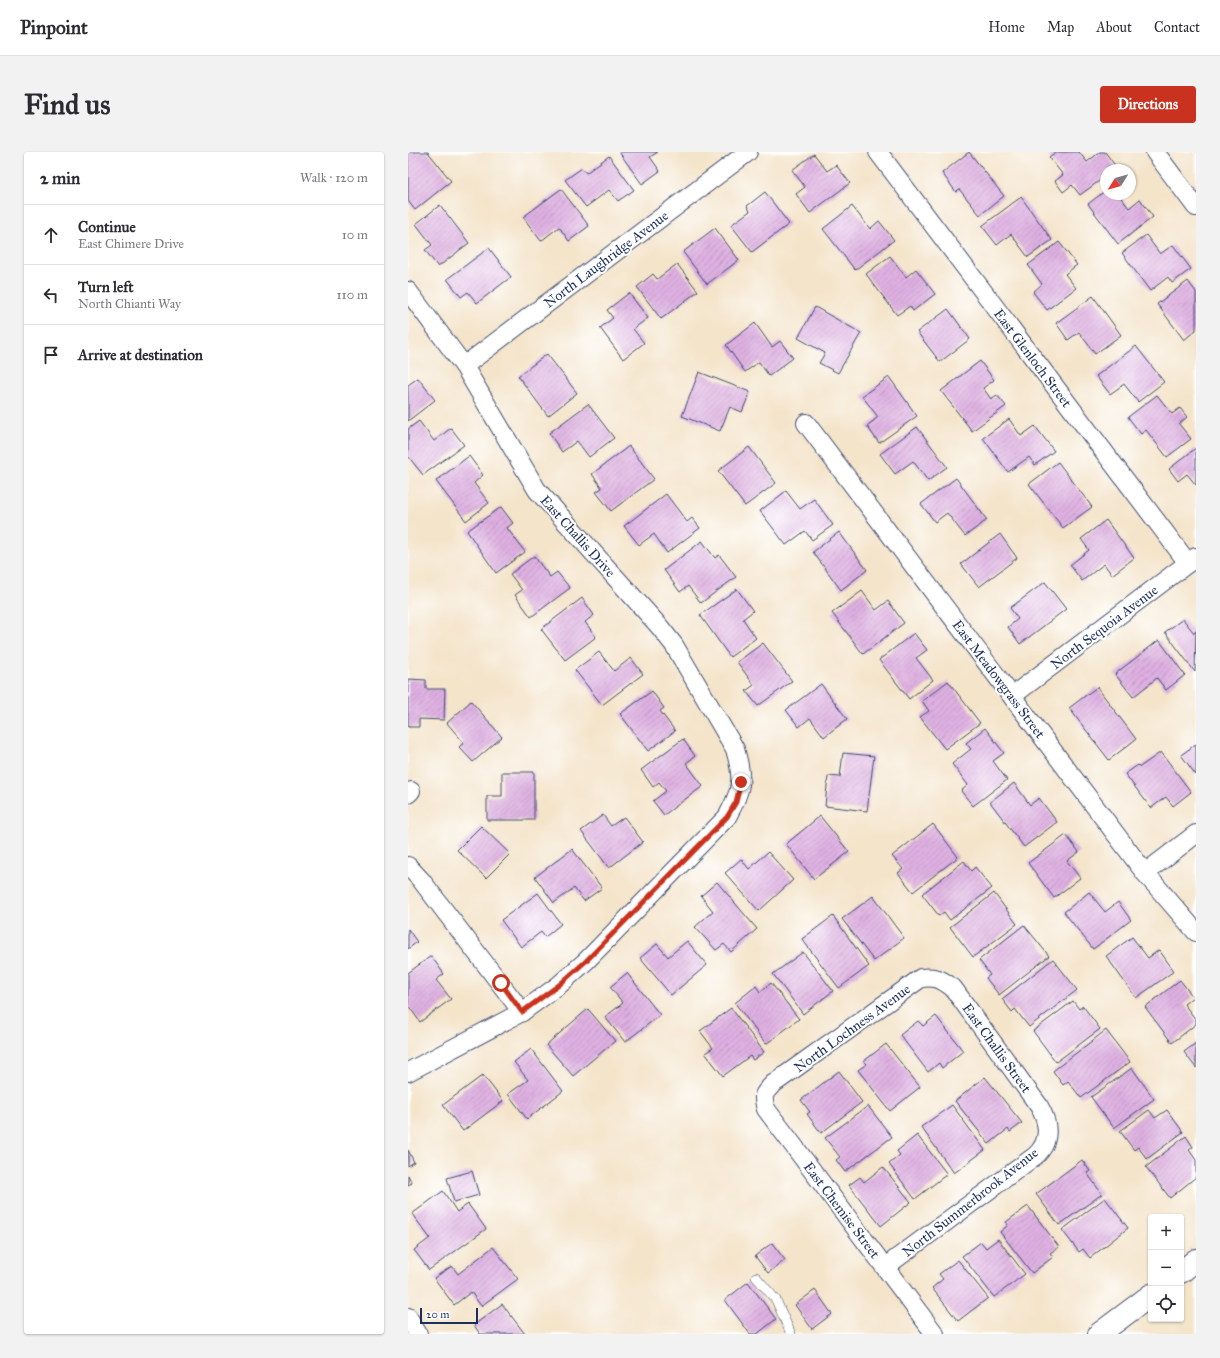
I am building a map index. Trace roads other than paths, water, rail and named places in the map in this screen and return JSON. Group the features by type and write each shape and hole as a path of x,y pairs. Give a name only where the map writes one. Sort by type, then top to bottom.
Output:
{"main road":[{"path":"1184,1270 1196,1260"},
{"path":"1100,1334 1148,1297"}],"street":[{"name":"North Laughridge Avenue","path":"464,366 748,152"},
{"name":"East Glenloch Street","path":"878,152 1192,560"},
{"path":"1155,152 1196,207"},
{"name":"East Challis Drive","path":"408,291 464,366 537,490 659,626 674,645 735,749 740,765 741,782 736,802 727,817 586,961 559,985 522,1012 408,1072"},
{"name":"East Meadowgrass Street","path":"806,423 1145,873 1196,932"},
{"name":"North Sequoia Avenue","path":"1012,696 1192,560"},
{"path":"1145,873 1196,834"},
{"path":"408,866 421,880 522,1012"},
{"name":"North Lochness Avenue","path":"774,1084 921,978 932,977"},
{"name":"East Challis Street","path":"932,977 943,980 952,988 1040,1106 1046,1119 1048,1131"},
{"name":"East Chemise Street","path":"774,1084 766,1091 763,1098 766,1109 935,1334"},
{"name":"North Summerbrook Avenue","path":"885,1267 1035,1156 1044,1143 1048,1131"},
{"path":"408,1317 418,1334"}],"lane":[{"path":"756,1277 776,1300 792,1334"}]}
